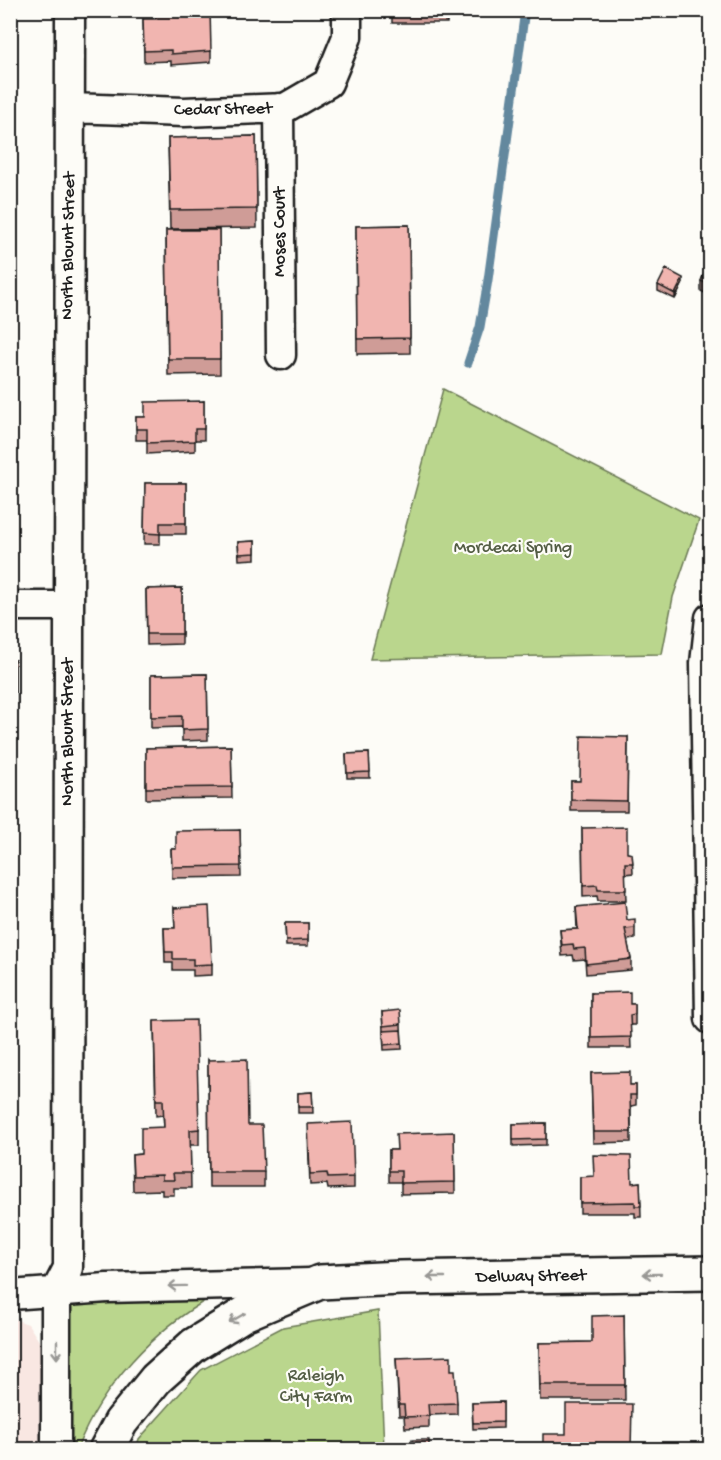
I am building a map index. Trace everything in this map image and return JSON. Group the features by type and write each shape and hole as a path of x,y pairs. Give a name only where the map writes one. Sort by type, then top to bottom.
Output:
{"main road":[{"name":"Delway Street","path":"336,1281 711,1273"},
{"path":"106,1449 121,1422 156,1379 194,1345 244,1314 336,1281"}],"street":[{"name":"North Blount Street","path":"56,1449 56,1291 68,1268 67,606 70,10"},
{"name":"Cedar Street","path":"70,108 184,112 285,108 328,83 347,37 347,10"},
{"name":"Moses Court","path":"279,108 281,355"},
{"path":"10,606 67,606"},
{"path":"710,618 705,663 711,1019"},
{"name":"Delway Street","path":"10,1295 56,1291 336,1281"}],"shaded area":[{"path":"11,1318 28,1324 46,1352 45,1449 11,1450"}],"green space":[{"name":"Mordecai Spring","path":"443,389 699,520 673,597 662,654 370,659"},
{"path":"87,1294 213,1296 170,1325 150,1342 115,1381 100,1403 77,1449 62,1450 64,1320 72,1305"},
{"name":"Raleigh City Farm","path":"378,1311 384,1449 136,1449 139,1439 201,1370 283,1327"}],"building":[{"path":"155,10 210,10 211,51 171,54 171,50 144,51 143,19 156,19"},
{"path":"256,136 257,209 170,210 168,138"},
{"path":"409,225 410,338 357,339 356,226"},
{"path":"166,230 219,230 220,359 168,359"},
{"path":"711,258 711,285 701,281"},
{"path":"666,269 683,278 675,294 658,285"},
{"path":"204,401 204,429 195,429 195,441 147,443 147,429 136,429 136,417 145,417 145,402"},
{"path":"10,459 13,459 13,503 10,503"},
{"path":"145,483 186,483 186,523 160,523 160,534 144,533"},
{"path":"255,541 255,553 239,554 238,542"},
{"path":"182,588 182,634 147,634 146,589"},
{"path":"10,636 11,660 15,660 15,706 10,706"},
{"path":"207,674 208,729 182,730 182,716 151,717 151,675"},
{"path":"10,730 14,730 14,774 10,774"},
{"path":"581,736 628,737 627,801 571,800 571,781 580,781"},
{"path":"231,746 232,787 146,788 146,748"},
{"path":"369,753 370,772 347,773 346,754"},
{"path":"10,816 13,816 14,864 10,864"},
{"path":"627,827 627,853 632,854 633,863 625,863 626,890 598,890 597,885 583,886 582,828"},
{"path":"240,830 241,866 172,867 171,849 176,849 176,831"},
{"path":"625,902 627,920 635,919 635,928 625,929 631,959 586,964 585,948 574,949 573,944 562,945 560,930 578,929 576,907"},
{"path":"209,906 212,964 193,965 193,959 173,959 173,952 165,952 164,928 175,928 174,908"},
{"path":"285,923 308,923 308,940 286,941"},
{"path":"630,992 630,1004 635,1004 635,1014 630,1015 631,1037 591,1038 591,993"},
{"path":"400,1010 401,1024 383,1026 382,1012"},
{"path":"196,1020 199,1129 190,1130 191,1173 173,1173 174,1180 162,1180 162,1175 133,1176 132,1155 141,1154 141,1128 164,1127 163,1100 156,1100 154,1021"},
{"path":"401,1030 402,1043 384,1045 383,1031"},
{"path":"247,1059 248,1125 262,1125 264,1172 209,1172 208,1060"},
{"path":"630,1072 630,1085 636,1085 636,1095 630,1095 631,1132 593,1132 591,1073"},
{"path":"312,1092 313,1107 298,1107 298,1093"},
{"path":"352,1122 354,1177 328,1178 327,1173 310,1174 308,1124"},
{"path":"546,1123 546,1139 513,1140 513,1124"},
{"path":"454,1132 455,1182 401,1183 401,1171 389,1171 389,1150 397,1150 396,1134"},
{"path":"593,1155 631,1156 632,1183 640,1182 641,1206 635,1206 635,1202 580,1203 580,1177 594,1176"},
{"path":"624,1315 625,1385 540,1385 539,1343 592,1342 592,1316"},
{"path":"451,1356 451,1370 455,1370 457,1403 428,1404 429,1416 405,1417 404,1405 399,1405 396,1358"},
{"path":"503,1402 503,1422 473,1423 472,1403"},
{"path":"566,1404 632,1404 631,1449 543,1449 543,1434 566,1434"},
{"path":"412,1440 429,1440 429,1449 412,1449"}],"waterway":[{"path":"468,363 480,327 488,280 525,10"}]}
